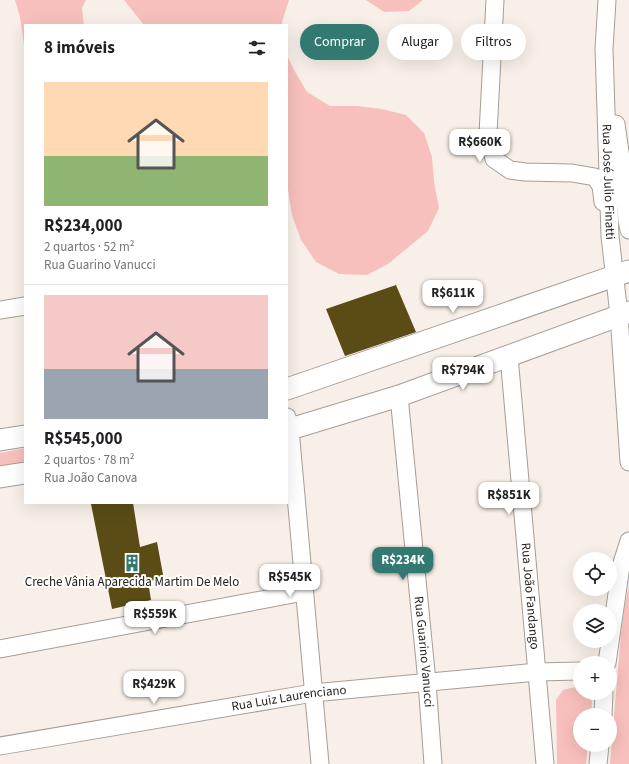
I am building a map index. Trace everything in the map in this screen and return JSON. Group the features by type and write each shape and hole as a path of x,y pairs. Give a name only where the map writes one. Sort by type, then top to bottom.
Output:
{"main road":[{"path":"288,389 622,273"},
{"path":"288,425 400,396 624,314"},
{"path":"0,440 24,436"},
{"path":"0,478 24,473"}],"street":[{"path":"494,0 488,134 494,159 510,170 525,172 572,173 595,177 601,186 610,236"},
{"name":"Rua José Julio Finatti","path":"607,0 604,49 610,236 622,273 629,462"},
{"name":"Rua José Julio Finatti","path":"604,49 622,165 626,220 629,230"},
{"path":"0,310 24,306"},
{"name":"Rua João Fandango","path":"509,356 546,764"},
{"name":"Rua Guarino Vanucci","path":"400,396 427,682 433,764"},
{"path":"288,425 320,764"},
{"path":"608,656 620,566 629,542"},
{"path":"0,649 304,592"},
{"name":"Rua Luiz Laurenciano","path":"0,746 313,693 537,672 573,671"},
{"path":"598,764 599,752"}],"shaded area":[{"path":"15,0 86,0 82,8 84,24 24,24 24,45 20,17"},
{"path":"124,0 289,0 282,24 143,24"},
{"path":"366,0 423,0 409,11 384,12"},
{"path":"288,57 307,92 330,106 357,106 382,109 406,115 424,133 432,157 434,182 439,208 428,231 388,264 367,275 339,274 316,262 301,240 292,215 288,189"},
{"path":"24,448 24,464 0,468 0,453"},
{"path":"629,586 629,764 610,764 611,752 617,752 617,708 615,708 615,700 617,700 617,681 625,604"},
{"path":"573,688 573,700 591,700 592,702 592,708 573,708 573,752 587,752 586,764 557,764 556,700 563,690"}],"building":[{"path":"396,285 416,332 345,356 326,309"},
{"name":"Creche Vânia Aparecida Martim De Melo","path":"91,504 133,504 140,547 157,542 164,580 148,581 151,600 112,609"}],"place":[{"name":"Creche Vânia Aparecida Martim De Melo","path":"132,563"}]}
